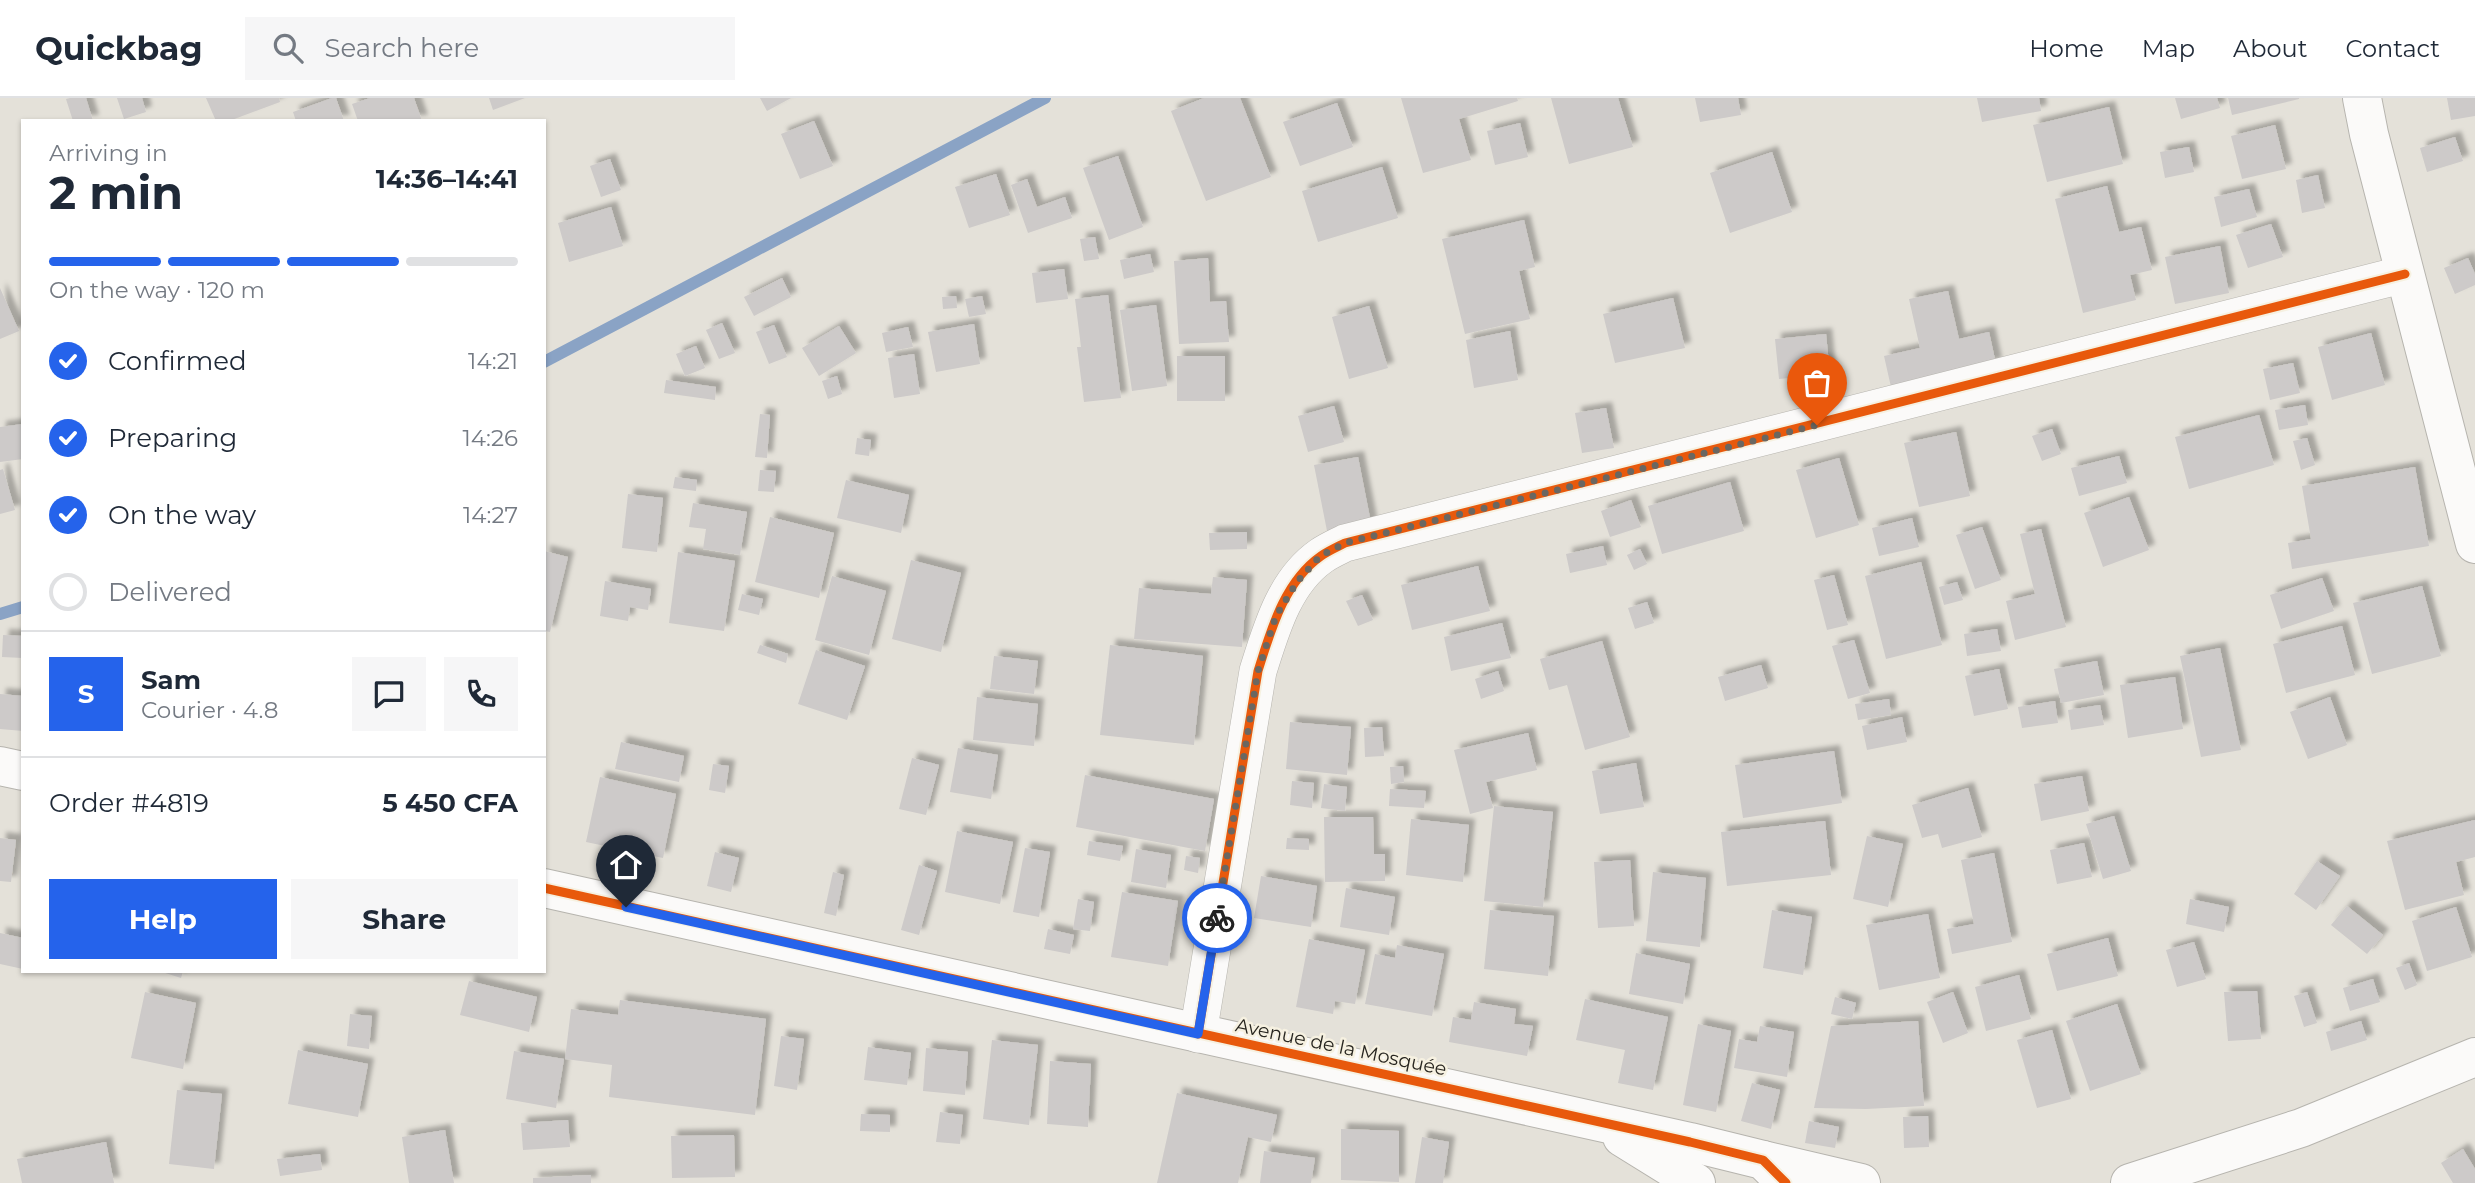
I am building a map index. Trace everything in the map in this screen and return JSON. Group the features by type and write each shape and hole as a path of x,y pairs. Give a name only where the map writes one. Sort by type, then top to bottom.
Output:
{"street":[{"path":"2362,98 2475,544"},
{"path":"1198,1034 1258,671 1276,616 1297,582 1320,556 1345,543 2405,274"},
{"path":"0,766 21,771"},
{"name":"Avenue de la Mosquée","path":"546,888 1597,1121 1774,1172 1861,1183"},
{"path":"2130,1183 2301,1128 2475,1058"},
{"path":"1597,1121 1648,1168 1696,1183"}],"building":[{"path":"86,98 92,119 72,119 66,99"},
{"path":"117,98 142,98 146,112 124,119"},
{"path":"206,98 279,98 280,102 234,119 215,119"},
{"path":"336,98 343,119 295,119 293,112"},
{"path":"370,98 414,98 421,119 357,119 352,104"},
{"path":"489,98 525,98 493,110"},
{"path":"760,98 791,98 767,111"},
{"path":"1204,98 1240,98 1271,177 1206,201 1171,111"},
{"path":"1401,98 1517,98 1518,101 1459,119 1471,160 1423,173"},
{"path":"1551,98 1618,98 1633,147 1569,164"},
{"path":"1695,98 1738,98 1741,115 1700,122"},
{"path":"1977,98 2039,98 2041,111 1982,122"},
{"path":"2175,98 2217,98 2220,108 2181,119"},
{"path":"2228,98 2299,98 2299,99 2232,115"},
{"path":"2447,98 2475,98 2475,116 2451,120"},
{"path":"1337,103 1353,147 1300,166 1283,122"},
{"path":"2109,107 2123,164 2047,182 2033,125"},
{"path":"814,121 833,166 800,179 781,134"},
{"path":"1520,123 1528,157 1495,165 1487,131"},
{"path":"2275,125 2286,169 2242,179 2231,136"},
{"path":"2455,137 2463,161 2427,172 2420,148"},
{"path":"2189,147 2194,172 2165,178 2160,152"},
{"path":"1772,152 1792,212 1730,233 1710,173"},
{"path":"1118,156 1143,227 1109,240 1083,168"},
{"path":"610,159 621,190 601,197 590,166"},
{"path":"1382,167 1398,218 1318,242 1302,191"},
{"path":"996,174 1010,215 969,228 955,187"},
{"path":"2318,175 2325,208 2302,213 2296,180"},
{"path":"1027,179 1037,207 1065,197 1072,218 1028,233 1011,185"},
{"path":"2107,186 2119,232 2141,227 2152,270 2130,275 2136,300 2083,313 2055,199"},
{"path":"2249,189 2257,217 2221,227 2214,197"},
{"path":"611,207 623,246 569,262 558,223"},
{"path":"1524,220 1535,267 1519,271 1530,319 1465,334 1442,239"},
{"path":"2271,224 2283,257 2248,268 2236,235"},
{"path":"1095,237 1099,259 1084,261 1080,239"},
{"path":"2220,246 2229,293 2175,304 2165,257"},
{"path":"1150,254 1154,272 1124,279 1120,260"},
{"path":"1208,258 1210,302 1226,301 1229,342 1179,344 1174,261"},
{"path":"2468,258 2475,274 2475,285 2455,294 2444,268"},
{"path":"1064,269 1068,299 1036,303 1032,273"},
{"path":"782,278 791,297 754,316 744,297"},
{"path":"0,288 19,331 0,339"},
{"path":"1948,291 1959,339 1989,332 1996,364 1891,387 1884,356 1920,348 1909,299"},
{"path":"1108,295 1121,398 1084,402 1077,347 1081,347 1075,299"},
{"path":"956,296 957,308 943,309 942,297"},
{"path":"982,296 986,314 969,317 965,299"},
{"path":"1673,298 1685,348 1615,363 1603,314"},
{"path":"1156,305 1167,386 1132,391 1120,310"},
{"path":"1369,306 1388,368 1349,379 1332,317"},
{"path":"722,323 735,353 719,359 706,330"},
{"path":"974,324 980,364 936,372 928,332"},
{"path":"774,325 787,357 769,364 756,332"},
{"path":"839,326 856,353 819,376 802,348"},
{"path":"908,327 913,347 886,352 882,333"},
{"path":"1510,331 1518,380 1474,388 1466,340"},
{"path":"2371,333 2385,385 2332,400 2318,347"},
{"path":"1826,334 1830,374 1779,379 1775,339"},
{"path":"696,346 705,368 685,376 676,354"},
{"path":"914,354 920,394 894,398 888,358"},
{"path":"1177,356 1225,356 1225,401 1177,401"},
{"path":"2293,363 2300,393 2270,400 2263,369"},
{"path":"837,376 842,394 828,399 822,381"},
{"path":"666,380 716,387 715,400 664,393"},
{"path":"2305,405 2308,425 2279,430 2275,410"},
{"path":"1334,406 1344,442 1308,452 1298,416"},
{"path":"1606,408 1614,448 1582,453 1575,413"},
{"path":"760,414 770,415 767,458 755,457"},
{"path":"2259,415 2274,465 2189,489 2175,437"},
{"path":"21,424 21,459 0,462 0,427"},
{"path":"2052,429 2061,454 2042,461 2032,436"},
{"path":"1956,432 1970,496 1919,507 1904,443"},
{"path":"857,438 871,440 869,456 855,454"},
{"path":"2307,438 2315,465 2301,470 2293,441"},
{"path":"2119,456 2127,483 2079,496 2071,468"},
{"path":"1358,457 1372,528 1328,536 1314,465"},
{"path":"1839,458 1859,525 1816,538 1796,470"},
{"path":"2415,467 2429,546 2292,569 2288,543 2311,539 2302,486"},
{"path":"3,469 15,510 0,514 0,470"},
{"path":"760,470 776,471 774,492 758,491"},
{"path":"675,477 697,480 696,491 673,488"},
{"path":"846,480 909,495 901,533 837,518"},
{"path":"1730,482 1744,531 1662,554 1648,506"},
{"path":"628,494 663,498 657,552 622,548"},
{"path":"2129,497 2149,550 2103,567 2084,513"},
{"path":"1631,500 1641,527 1610,537 1601,511"},
{"path":"693,503 747,512 740,555 703,549 706,529 689,527"},
{"path":"770,517 834,533 819,598 755,582"},
{"path":"1912,518 1919,547 1879,556 1872,528"},
{"path":"1982,527 2001,580 1975,589 1956,535"},
{"path":"2041,529 2066,627 2015,640 2006,601 2035,594 2020,534"},
{"path":"1247,532 1247,549 1210,550 1209,533"},
{"path":"1603,546 1607,565 1570,573 1566,554"},
{"path":"1640,549 1647,564 1634,570 1627,555"},
{"path":"546,552 568,557 550,632 546,631"},
{"path":"678,552 735,561 724,631 669,623"},
{"path":"911,560 961,573 941,652 892,639"},
{"path":"1921,562 1942,645 1886,659 1865,576"},
{"path":"1478,566 1490,611 1412,630 1401,585"},
{"path":"1834,575 1848,625 1827,630 1814,580"},
{"path":"832,576 886,591 869,655 815,640"},
{"path":"1213,577 1247,580 1242,647 1134,639 1139,588 1211,594"},
{"path":"2322,578 2334,611 2281,629 2270,595"},
{"path":"605,581 651,589 648,610 630,607 628,621 600,616"},
{"path":"1957,582 1963,600 1944,605 1939,587"},
{"path":"2422,586 2441,656 2372,674 2353,603"},
{"path":"742,594 763,599 759,615 738,610"},
{"path":"1362,595 1373,620 1358,626 1346,601"},
{"path":"1647,602 1654,623 1635,629 1628,608"},
{"path":"1502,623 1511,658 1451,671 1444,637"},
{"path":"2342,626 2355,675 2286,693 2273,644"},
{"path":"1997,629 2001,651 1967,656 1964,634"},
{"path":"3,635 21,636 21,658 2,657"},
{"path":"1854,640 1870,693 1848,699 1832,646"},
{"path":"1602,641 1630,737 1585,750 1567,685 1549,690 1540,659"},
{"path":"760,645 788,654 786,663 757,653"},
{"path":"1110,645 1203,656 1194,745 1100,735"},
{"path":"2220,648 2241,750 2201,757 2180,656"},
{"path":"816,650 865,666 847,720 798,704"},
{"path":"994,656 1038,661 1034,694 990,689"},
{"path":"2097,661 2104,695 2061,703 2054,669"},
{"path":"1761,665 1768,688 1725,701 1718,677"},
{"path":"1999,669 2008,709 1974,716 1965,676"},
{"path":"1498,671 1504,691 1481,699 1475,679"},
{"path":"2175,677 2183,729 2128,738 2120,685"},
{"path":"0,694 21,696 21,731 0,729"},
{"path":"977,697 1038,704 1034,746 973,740"},
{"path":"2330,697 2347,745 2308,759 2290,712"},
{"path":"1889,699 1891,715 1858,720 1855,704"},
{"path":"2055,701 2058,723 2022,728 2018,707"},
{"path":"2100,705 2104,725 2071,730 2068,710"},
{"path":"1902,717 1907,742 1867,750 1862,726"},
{"path":"1290,722 1351,727 1347,775 1286,769"},
{"path":"1382,727 1384,756 1365,757 1364,728"},
{"path":"1528,733 1537,770 1486,782 1493,808 1470,814 1454,750"},
{"path":"621,742 684,756 679,782 615,769"},
{"path":"958,748 998,755 991,799 950,792"},
{"path":"1834,751 1842,803 1743,818 1735,765"},
{"path":"912,758 939,765 926,815 899,809"},
{"path":"1636,763 1644,807 1600,814 1592,771"},
{"path":"713,764 729,766 725,793 709,790"},
{"path":"1403,766 1404,782 1391,784 1390,767"},
{"path":"1085,775 1214,799 1205,851 1076,827"},
{"path":"2082,776 2089,811 2041,821 2034,784"},
{"path":"600,777 676,794 663,858 586,842"},
{"path":"1292,781 1314,783 1312,808 1290,805"},
{"path":"1324,784 1347,787 1345,811 1321,808"},
{"path":"1968,788 1982,837 1942,848 1938,834 1922,838 1912,805"},
{"path":"1390,789 1426,791 1424,808 1389,806"},
{"path":"1494,806 1553,812 1543,907 1484,901"},
{"path":"2114,816 2131,871 2103,879 2086,824"},
{"path":"1324,817 1373,817 1374,854 1385,854 1385,881 1325,882"},
{"path":"1411,819 1469,825 1463,882 1406,875"},
{"path":"2475,820 2475,857 2456,862 2464,895 2405,910 2387,841"},
{"path":"1825,821 1831,875 1727,886 1721,832"},
{"path":"957,831 1013,842 1000,904 945,892"},
{"path":"1867,836 1903,844 1888,907 1853,899"},
{"path":"0,838 16,840 11,882 0,881"},
{"path":"1287,838 1309,839 1309,850 1286,849"},
{"path":"1089,841 1123,846 1120,861 1087,855"},
{"path":"2084,843 2092,877 2057,884 2050,850"},
{"path":"1025,848 1050,852 1039,917 1013,912"},
{"path":"1136,849 1171,855 1166,888 1131,882"},
{"path":"715,852 739,858 731,892 707,886"},
{"path":"1994,853 2012,942 1952,954 1947,929 1974,924 1961,860"},
{"path":"1186,856 1200,858 1198,873 1184,870"},
{"path":"1630,860 1634,926 1598,928 1594,862"},
{"path":"2317,861 2340,876 2316,910 2294,894"},
{"path":"919,865 937,871 919,935 901,930"},
{"path":"833,872 844,875 836,916 824,913"},
{"path":"1653,872 1706,878 1700,947 1646,941"},
{"path":"1261,876 1317,886 1311,927 1254,918"},
{"path":"1346,888 1395,897 1389,935 1340,927"},
{"path":"1122,892 1178,901 1168,966 1111,957"},
{"path":"1078,899 1094,902 1090,931 1073,929"},
{"path":"2190,899 2229,907 2224,932 2186,924"},
{"path":"2347,906 2383,935 2367,954 2331,925"},
{"path":"2456,907 2472,957 2427,971 2412,921"},
{"path":"1490,910 1554,916 1548,976 1484,969"},
{"path":"1772,910 1812,917 1803,975 1763,968"},
{"path":"1928,914 1940,978 1879,990 1866,925"},
{"path":"1048,929 1074,935 1070,954 1044,949"},
{"path":"0,933 21,938 21,969 0,964"},
{"path":"2108,938 2118,976 2057,991 2047,954"},
{"path":"1309,939 1365,950 1355,1004 1335,1001 1333,1014 1296,1007"},
{"path":"2194,942 2206,979 2177,987 2166,950"},
{"path":"1397,945 1444,954 1432,1016 1365,1004 1375,954 1395,958"},
{"path":"1636,953 1690,964 1683,1004 1629,994"},
{"path":"2409,963 2417,985 2405,990 2396,968"},
{"path":"165,973 182,973 181,978"},
{"path":"2019,975 2031,1019 1986,1031 1975,987"},
{"path":"2373,979 2380,1002 2350,1011 2343,988"},
{"path":"469,981 537,997 529,1032 460,1015"},
{"path":"2257,991 2261,1039 2228,1041 2224,992"},
{"path":"145,992 196,1003 183,1069 131,1058"},
{"path":"1953,992 1968,1033 1943,1043 1927,1002"},
{"path":"2307,992 2317,1023 2304,1027 2294,996"},
{"path":"1835,997 1856,1003 1852,1019 1831,1014"},
{"path":"1585,999 1668,1017 1653,1090 1618,1083 1625,1050 1576,1040"},
{"path":"620,1000 766,1019 755,1115 609,1097 612,1065 565,1059 571,1009 618,1015"},
{"path":"1474,1002 1516,1009 1514,1024 1533,1026 1527,1056 1449,1042 1453,1017 1471,1020"},
{"path":"2117,1004 2141,1074 2090,1091 2066,1021"},
{"path":"350,1014 372,1016 369,1049 347,1046"},
{"path":"1918,1021 1924,1106 1814,1108 1831,1026"},
{"path":"2361,1021 2367,1040 2331,1051 2326,1032"},
{"path":"1698,1024 1731,1031 1716,1112 1683,1105"},
{"path":"1760,1026 1794,1032 1787,1077 1734,1068 1739,1039 1757,1042"},
{"path":"2052,1030 2071,1099 2037,1108 2017,1040"},
{"path":"781,1036 804,1039 797,1090 774,1086"},
{"path":"992,1040 1038,1045 1029,1125 983,1119"},
{"path":"868,1047 911,1053 907,1085 864,1080"},
{"path":"926,1048 968,1052 965,1095 923,1091"},
{"path":"298,1050 368,1064 358,1117 288,1104"},
{"path":"514,1051 564,1059 556,1108 506,1099"},
{"path":"1050,1061 1091,1064 1088,1127 1047,1124"},
{"path":"1752,1083 1780,1090 1771,1129 1741,1121"},
{"path":"177,1090 222,1094 214,1169 169,1164"},
{"path":"1177,1093 1277,1115 1271,1142 1248,1137 1238,1183 1157,1183"},
{"path":"940,1112 963,1115 960,1144 936,1142"},
{"path":"861,1114 890,1115 890,1132 860,1131"},
{"path":"1928,1116 1929,1147 1904,1148 1903,1117"},
{"path":"568,1120 570,1147 523,1150 521,1123"},
{"path":"1809,1121 1839,1127 1835,1148 1805,1143"},
{"path":"1341,1129 1399,1131 1399,1182 1341,1180"},
{"path":"445,1130 454,1183 409,1183 402,1137"},
{"path":"734,1135 735,1177 672,1178 671,1136"},
{"path":"1422,1137 1449,1142 1443,1183 1415,1183"},
{"path":"106,1142 114,1183 22,1183 17,1159"},
{"path":"2463,1149 2475,1169 2475,1183 2453,1183 2441,1163"},
{"path":"1264,1151 1315,1158 1311,1183 1260,1183"},
{"path":"320,1154 322,1170 280,1176 277,1159"},
{"path":"591,1175 591,1183 533,1183 533,1178"}],"waterway":[{"path":"546,361 1045,98"},
{"path":"0,614 21,608"}],"cycle path":[{"path":"1198,1034 1258,671 1274,623 1288,593 1308,567 1324,554 1345,543 2405,274"},
{"path":"546,888 1690,1142 1763,1160 1786,1183"}],"way so far":[{"path":"1217,918 1258,671 1276,616 1297,582 1320,556 1345,543 1817,425"}],"route":[{"path":"626,907 1198,1034 1217,918"}]}
